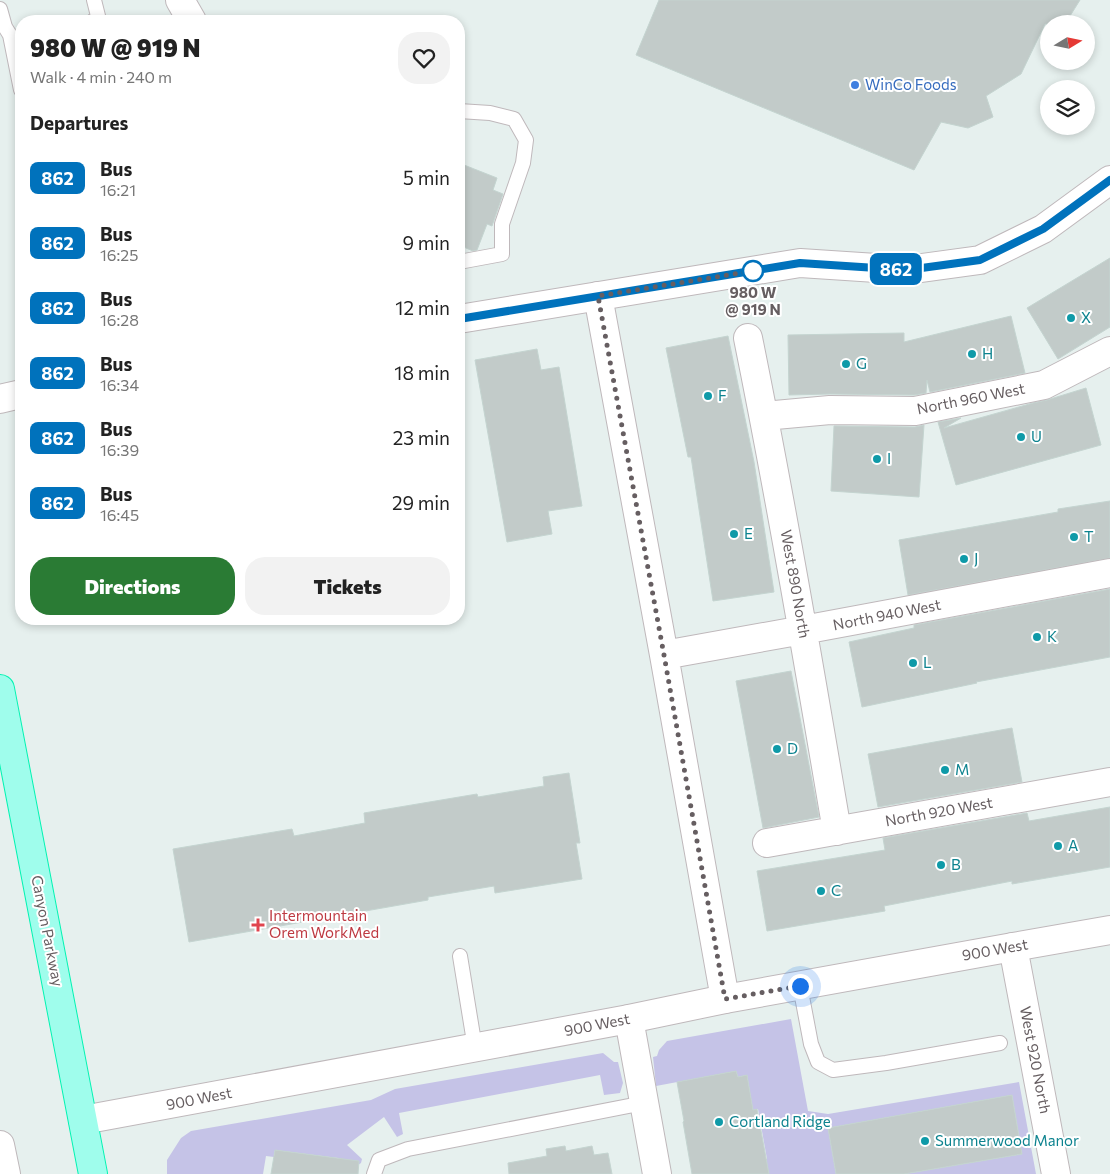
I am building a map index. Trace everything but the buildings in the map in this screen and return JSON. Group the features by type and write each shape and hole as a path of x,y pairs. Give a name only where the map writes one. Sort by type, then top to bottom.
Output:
{"highway":[{"name":"Canyon Parkway","path":"0,689 93,1174"}],"street":[{"path":"180,0 189,15"},
{"path":"465,319 800,263 907,270 980,260 1043,229 1110,180"},
{"path":"598,296 725,999"},
{"name":"West 890 North","path":"748,338 803,630 837,831"},
{"name":"North 960 West","path":"764,416 830,410 915,411 1044,385 1110,351"},
{"path":"0,399 15,395"},
{"name":"North 940 West","path":"664,655 1110,573"},
{"name":"North 920 West","path":"767,843 1110,782"},
{"name":"900 West","path":"84,1120 629,1019 725,999 1110,930"},
{"name":"West 920 North","path":"1013,947 1056,1174"},
{"path":"629,1019 657,1174"},
{"path":"0,1145 6,1174"}],"lane":[{"path":"94,0 98,15"},
{"path":"0,9 4,27 15,33"},
{"path":"465,111 490,113 514,119 526,140 523,162 502,224 502,254 465,261"},
{"path":"460,956 475,1048"},
{"path":"800,986 814,1053 818,1062 833,1070 886,1063 1000,1043"},
{"path":"374,1174 378,1160 408,1149 644,1103"}],"shaded area":[{"path":"791,1019 808,1111 828,1114 1019,1082 1036,1174 904,1174 1022,1154 1012,1095 828,1128 836,1174 769,1174 767,1165 750,1168 749,1162 767,1159 758,1109 753,1110 747,1075 738,1077 736,1071 656,1086 653,1057 657,1056 659,1050 667,1041"},
{"path":"603,1053 614,1062 618,1062 623,1083 620,1093 604,1095 600,1075 399,1113 403,1134 397,1137 384,1117 347,1145 362,1159 358,1165 338,1158 275,1150 274,1157 266,1156 263,1174 167,1174 167,1160 181,1138 191,1131 371,1100 395,1089"}],"bus line":[{"name":"862","path":"465,318 800,263 907,270 980,260 1043,229 1110,180"}],"place":[{"name":"WinCo Foods","path":"855,85"},
{"name":"980 W @ 919 N","path":"753,271"},
{"name":"X","path":"1071,318"},
{"name":"H","path":"972,354"},
{"name":"G","path":"846,364"},
{"name":"F","path":"708,396"},
{"name":"U","path":"1021,437"},
{"name":"I","path":"877,459"},
{"name":"E","path":"734,534"},
{"name":"T","path":"1074,537"},
{"name":"J","path":"964,559"},
{"name":"K","path":"1037,637"},
{"name":"L","path":"913,663"},
{"name":"D","path":"777,749"},
{"name":"M","path":"945,770"},
{"name":"A","path":"1058,846"},
{"name":"B","path":"941,865"},
{"name":"C","path":"821,891"},
{"name":"Intermountain Orem WorkMed","path":"258,925"},
{"name":"Cortland Ridge","path":"719,1122"},
{"name":"Summerwood Manor","path":"925,1141"}],"route":[{"path":"753,271 598,296 725,999 800,986"}]}
